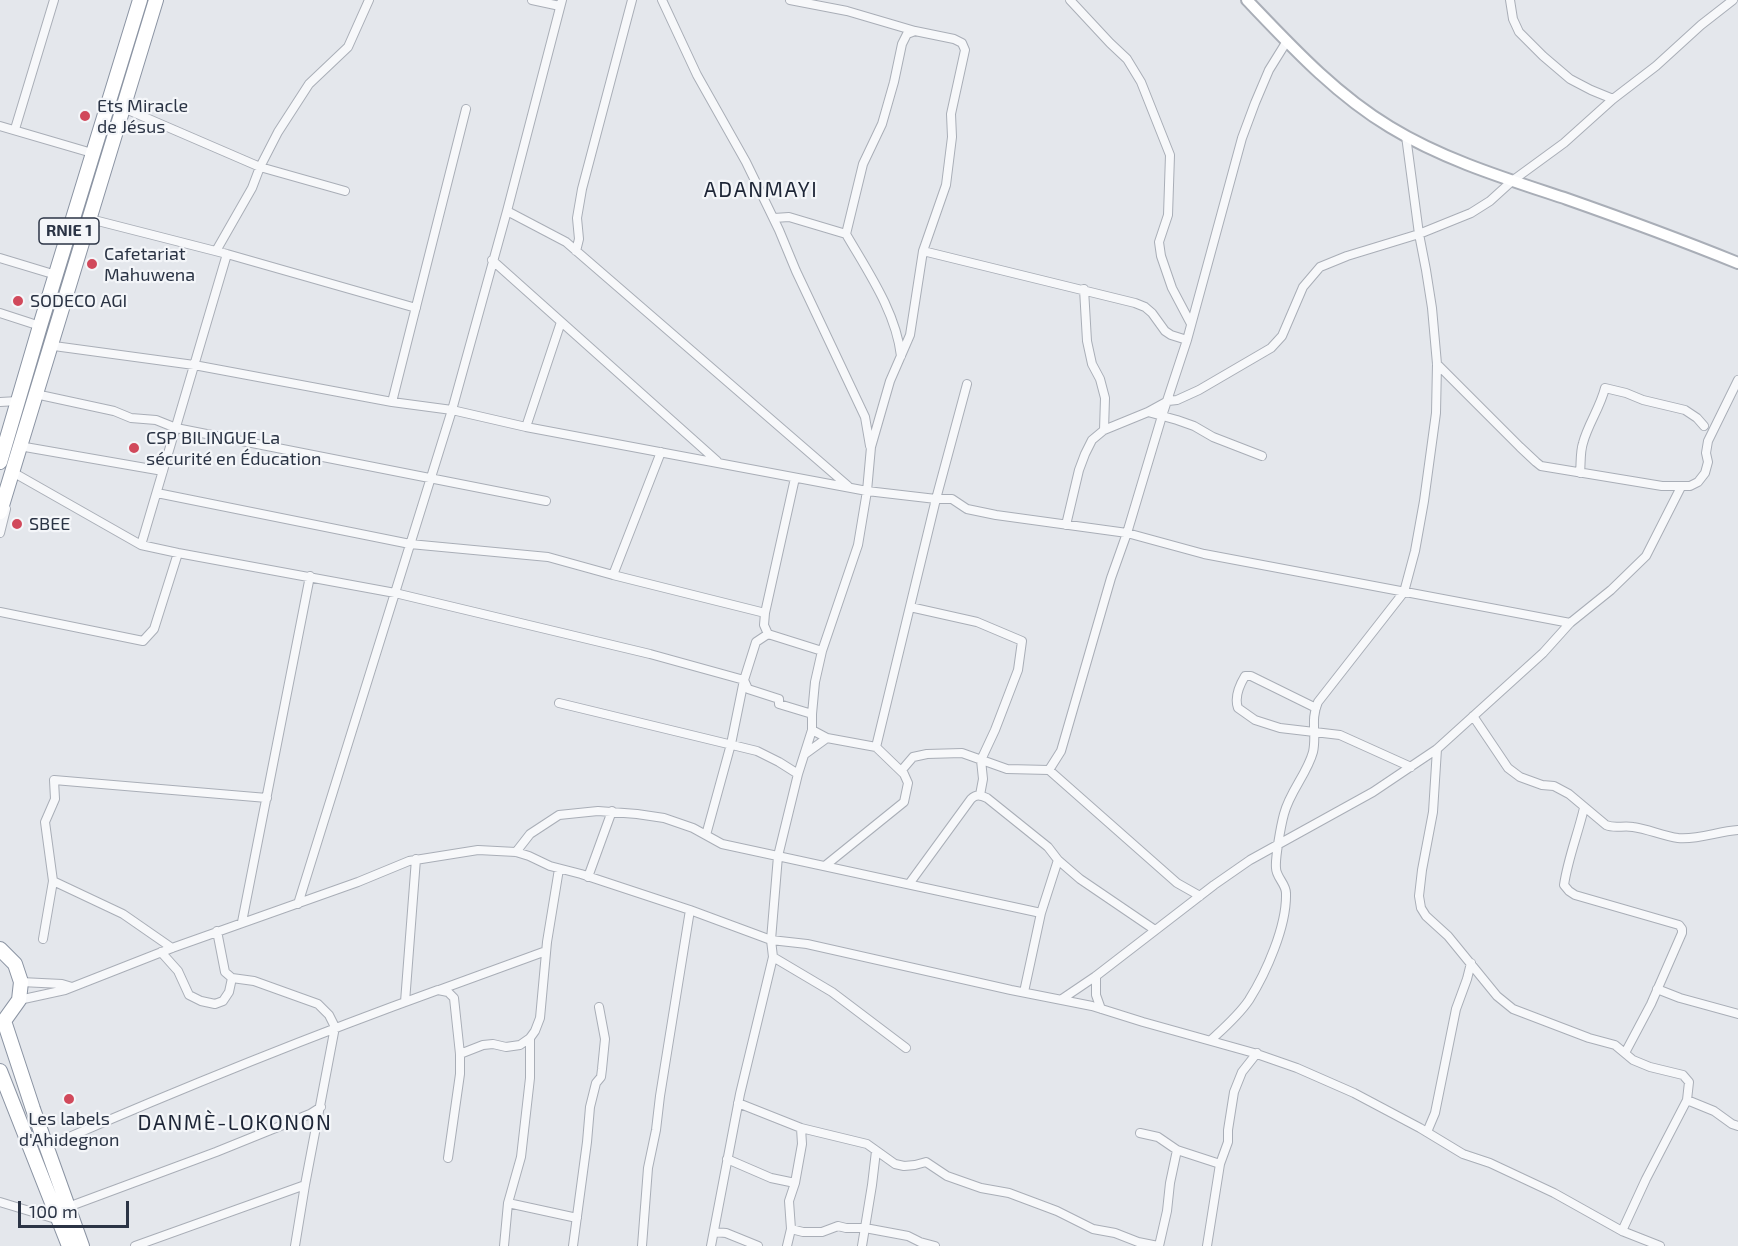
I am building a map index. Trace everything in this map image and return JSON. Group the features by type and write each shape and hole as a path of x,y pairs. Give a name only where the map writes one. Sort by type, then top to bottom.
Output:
{"highway":[{"name":"RNIE 1","path":"0,462 140,0"},
{"name":"RNIE 1","path":"0,512 156,0"},
{"path":"0,949 15,964 21,982 19,1000 2,1022 82,1246"},
{"path":"0,1071 69,1246"}],"main road":[{"path":"1247,0 1328,81 1359,106 1406,136 1450,157 1512,181 1615,216 1738,262"}],"street":[{"path":"15,129 54,0"},
{"path":"0,534 54,346 162,0"},
{"path":"216,251 252,188 278,132 309,84 348,47 369,0"},
{"path":"298,904 452,410 561,3 532,0"},
{"path":"576,251 579,239 577,218 582,189 632,0"},
{"path":"662,0 697,75 746,162 774,218 796,271 865,417 871,447"},
{"path":"711,1246 738,1103 773,957 771,940 778,856 798,774 812,729 815,682 822,651 858,545 867,491 871,447 890,381 910,335 923,251 946,185 952,136 951,114 965,50 962,43 954,39 915,31 847,11 790,0"},
{"path":"842,0 847,11"},
{"path":"1070,0 1127,59 1141,82 1170,155 1168,215 1159,242 1161,256 1172,288 1191,324"},
{"path":"1510,0 1513,19 1519,32 1543,56 1570,79 1613,99"},
{"path":"1066,525 1085,454 1092,440 1104,430 1168,401 1177,400 1199,390 1276,343 1282,336 1303,287 1320,267 1347,256 1419,234 1471,213 1490,201 1512,181 1564,143 1613,99 1656,66 1701,25 1733,0"},
{"path":"846,234 863,164 882,124 902,44 907,34 915,31"},
{"path":"1049,770 1061,752 1111,578 1187,340 1242,138 1269,70 1287,41"},
{"path":"392,402 466,109"},
{"path":"128,110 260,167 345,191"},
{"path":"0,126 92,153"},
{"path":"1211,1040 1229,1024 1248,1000 1278,939 1287,890 1276,870 1284,814 1309,765 1314,748 1314,713 1318,702 1404,592 1415,551 1436,413 1437,364 1432,308 1406,136"},
{"path":"507,211 566,242 849,488"},
{"path":"774,218 789,217 846,234 878,288 899,340 901,356"},
{"path":"94,220 227,254 416,308"},
{"path":"923,251 1135,303 1145,307 1165,331 1187,340"},
{"path":"141,544 227,254"},
{"path":"0,258 56,275"},
{"path":"492,260 718,462"},
{"path":"1084,289 1087,341 1092,364 1100,379 1105,398 1104,430"},
{"path":"0,313 40,326"},
{"path":"526,427 561,322"},
{"path":"54,346 194,365 392,402 452,410 526,427 849,488 952,500 967,509 996,515 1127,533 1204,554 1570,623"},
{"path":"1437,364 1536,462 1550,468 1662,486 1689,486 1698,482 1705,473 1708,462 1706,453 1708,441 1738,380"},
{"path":"876,747 966,384"},
{"path":"1580,473 1582,445 1601,403 1605,388 1685,410 1704,426"},
{"path":"40,395 114,411 131,418 156,420 176,428 546,501"},
{"path":"0,402 18,401"},
{"path":"1148,412 1194,426 1213,437 1262,456"},
{"path":"25,447 163,471"},
{"path":"613,575 661,452"},
{"path":"16,474 141,544 178,553 395,593 650,654 744,680"},
{"path":"795,477 764,626 768,634 822,651"},
{"path":"1062,999 1250,860 1373,792 1437,749 1542,653 1570,623 1611,590 1646,556 1682,487"},
{"path":"157,493 410,544 548,557 765,613"},
{"path":"0,612 143,641 154,629 178,553"},
{"path":"242,922 310,576"},
{"path":"910,608 977,622 1022,641 1018,670 981,760 983,779 980,795"},
{"path":"706,835 731,744 744,680 756,642 768,634"},
{"path":"1316,708 1251,676 1245,676 1236,698 1238,708 1254,720 1280,728 1340,735 1411,767"},
{"path":"744,680 748,689 779,699 779,705 812,714"},
{"path":"559,704 757,751 798,774"},
{"path":"1473,717 1508,768 1520,777 1542,785 1554,786 1569,794 1584,808 1613,828 1630,826 1678,838 1738,830"},
{"path":"812,729 827,738 876,747 902,771 908,783 904,802 826,865"},
{"path":"805,754 827,738"},
{"path":"1437,749 1433,812 1419,896 1421,908 1426,916 1448,936 1497,996 1514,1010 1589,1038 1615,1045 1633,1060 1650,1067 1683,1075 1689,1082 1687,1100 1622,1231"},
{"path":"902,771 913,757 927,754 962,753 1007,769 1049,770 1177,883 1200,896"},
{"path":"43,939 53,880 45,822 55,799 54,780 267,798"},
{"path":"909,884 971,799 980,795 987,798 1048,847 1058,860 1080,879 1155,930"},
{"path":"1584,808 1567,862 1564,885 1575,895 1679,925 1682,928 1682,933 1657,989 1625,1053"},
{"path":"588,877 612,811"},
{"path":"516,852 530,834 559,815 612,811 664,818 693,828 722,844 1041,913"},
{"path":"19,1000 57,993 217,931 416,860 478,850 516,852 559,869 690,910 771,940 807,944 1062,999 1257,1053 1354,1093 1463,1154 1490,1163 1554,1193 1622,1231 1660,1246"},
{"path":"405,1002 416,860"},
{"path":"1024,992 1041,913 1058,860"},
{"path":"460,1054 483,1045 493,1044 506,1047 520,1045 535,1031 540,1018 546,951 559,869"},
{"path":"53,880 123,915 172,948"},
{"path":"642,1246 648,1168 690,910"},
{"path":"217,931 225,972 232,978 254,981 318,1004 329,1015 335,1027 295,1246"},
{"path":"46,1147 204,1079 335,1027 546,951"},
{"path":"161,952 178,971 189,995 201,1001 215,1004 223,1001 229,992 232,978"},
{"path":"773,957 832,992 906,1048"},
{"path":"1427,1132 1435,1113 1456,1009 1471,963"},
{"path":"1096,976 1096,995 1101,1009"},
{"path":"1467,980 1482,977"},
{"path":"21,982 62,984 72,987"},
{"path":"1657,989 1680,998 1738,1014"},
{"path":"438,990 448,992 454,998 460,1054 460,1074 448,1158"},
{"path":"573,1246 590,1107 602,1069 605,1039 599,1007"},
{"path":"504,1246 508,1203 521,1157 531,1078 530,1038"},
{"path":"1207,1246 1220,1164 1228,1142 1234,1092 1242,1072 1257,1053"},
{"path":"1687,1100 1714,1111 1738,1126"},
{"path":"738,1103 801,1128 867,1143 895,1164 904,1166 926,1162 947,1176 981,1188 1010,1193 1057,1211 1093,1229 1158,1246 1167,1211 1177,1150"},
{"path":"68,1207 216,1152 310,1114 321,1107"},
{"path":"787,1246 791,1229 789,1201 795,1183 802,1144 801,1128"},
{"path":"1140,1133 1158,1137 1177,1150 1220,1164"},
{"path":"862,1246 876,1151"},
{"path":"728,1159 771,1178 795,1183"},
{"path":"135,1246 305,1185"},
{"path":"0,1202 59,1220"},
{"path":"508,1203 578,1218"},
{"path":"791,1229 803,1232 822,1232 838,1226 865,1228 908,1236 935,1246"},
{"path":"714,1232 726,1233 758,1246"}],"place":[{"name":"Ets Miracle de Jésus","path":"85,116"},
{"name":"Cafetariat Mahuwena","path":"92,264"},
{"name":"SODECO AGI","path":"18,301"},
{"name":"CSP BILINGUE La sécurité en Éducation","path":"134,448"},
{"name":"SBEE","path":"17,524"},
{"name":"Les labels d'Ahidegnon","path":"69,1099"}],"district":[{"name":"ADANMAYI","path":"761,190"},
{"name":"DANMÈ-LOKONON","path":"235,1123"}]}
